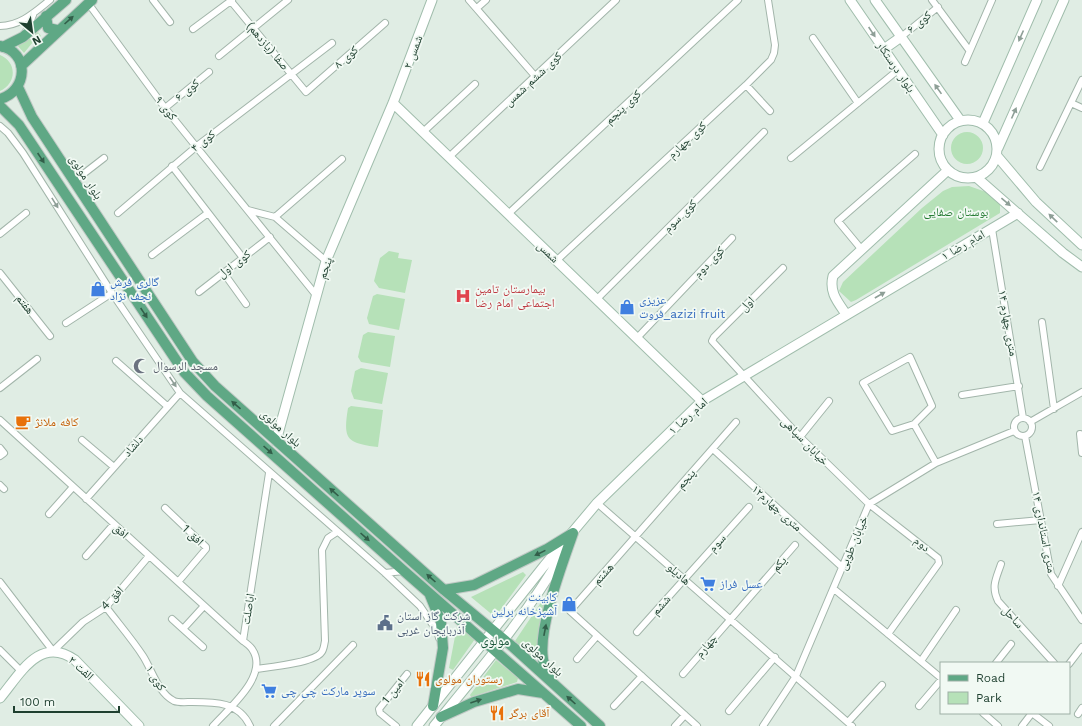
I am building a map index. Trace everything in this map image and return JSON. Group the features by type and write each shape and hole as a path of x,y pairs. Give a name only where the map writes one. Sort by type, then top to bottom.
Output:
{"main road":[{"path":"1,46 23,37 66,0"},
{"name":"شمس ۲","path":"394,104 432,0"},
{"name":"بلوار درستکار","path":"850,0 942,134"},
{"name":"بلوار درستکار","path":"875,0 960,120"},
{"path":"983,123 1037,0"},
{"path":"1064,0 997,152 989,169 976,177 961,178 948,170 940,157 940,142 942,134 953,124 960,120 976,120 983,123 994,134 997,152 1036,202 1080,241"},
{"path":"21,66 57,30 90,2"},
{"path":"46,16 48,28 57,30"},
{"path":"884,49 901,37"},
{"path":"0,99 10,95 18,87 22,73 21,66 15,54 1,46"},
{"name":"بلوار مولوی","path":"18,87 32,117 73,182 192,362 215,386 276,441 444,590 504,639 600,726"},
{"name":"شمس","path":"394,104 702,401"},
{"name":"پنجم","path":"276,441 326,261 394,104"},
{"name":"بلوار مولوی","path":"0,106 19,125 184,372 207,396 581,726"},
{"path":"27,137 31,130 40,128"},
{"path":"846,314 833,295 831,285 833,276 948,170"},
{"path":"976,177 1063,253 1082,267"},
{"name":"امام رضا ۱","path":"417,726 544,566 597,503 702,401 1018,213"},
{"path":"207,396 215,386"},
{"path":"444,590 474,585 547,549 573,533"},
{"path":"550,682 543,659 544,636 552,596 573,533"},
{"name":"امام رضا ۱","path":"434,726 496,651 554,568 573,533"},
{"path":"430,593 441,622 443,648 433,706"},
{"path":"0,698 22,672 40,654 53,651"},
{"name":"الفت ۲","path":"53,651 66,653 75,660 139,726"},
{"path":"441,717 474,702 518,689 543,693"}],"street":[{"path":"0,26 7,26 20,22 33,15 50,0"},
{"path":"153,0 170,22"},
{"path":"194,29 231,0"},
{"name":"صفا (یازدهم)","path":"231,0 306,92"},
{"path":"219,56 288,0"},
{"path":"470,0 535,76"},
{"path":"477,8 486,0"},
{"name":"کوی ششم شمس","path":"449,157 616,0"},
{"name":"کوی پنجم","path":"508,214 738,0"},
{"name":"کوی چهارم","path":"556,261 771,60 775,45 768,0"},
{"path":"932,0 969,50"},
{"path":"965,62 992,0"},
{"name":"کوی ۹","path":"90,2 165,108 316,295"},
{"name":"کوی ۶","path":"901,37 938,7"},
{"path":"23,37 33,15"},
{"name":"کوی ۸","path":"306,92 385,23"},
{"path":"813,38 858,103"},
{"path":"291,74 332,43"},
{"path":"791,158 898,70"},
{"name":"کوی ۶","path":"165,108 209,72"},
{"name":"کوی ۴","path":"118,213 172,166 291,74"},
{"path":"1040,168 1082,80"},
{"path":"423,132 475,84"},
{"path":"746,85 770,111"},
{"path":"1071,103 1082,108"},
{"path":"0,126 8,133 22,153 112,293 180,393 269,473 385,573 420,606 437,631 443,648"},
{"name":"کوی سوم","path":"596,300 764,132"},
{"path":"862,250 838,221 915,154"},
{"path":"73,182 104,158"},
{"path":"275,217 342,159"},
{"path":"172,166 243,258"},
{"path":"248,210 275,217 326,261"},
{"path":"0,234 26,213"},
{"path":"152,255 208,213"},
{"name":"۱۴ متری چهارم","path":"992,229 1019,386 1023,418"},
{"name":"کوی اول","path":"199,292 270,237"},
{"name":"کوی دوم","path":"637,338 732,238"},
{"name":"اول","path":"744,376 712,341 714,337 783,268"},
{"path":"223,272 246,304"},
{"name":"هفتم","path":"0,273 50,336"},
{"path":"66,323 112,293"},
{"path":"1042,322 1054,409"},
{"path":"910,357 932,406 914,424 892,431 863,383 910,357"},
{"path":"0,388 37,359"},
{"path":"116,361 167,406"},
{"name":"خیابان سپاهی","path":"744,376 800,437 870,504"},
{"path":"962,395 1019,386"},
{"path":"1030,422 1082,392"},
{"name":"دلشاد","path":"86,499 180,393"},
{"path":"800,437 829,401"},
{"path":"1023,418 1030,422 1031,431 1025,436 1017,434 1014,431 1015,422 1023,418"},
{"name":"افق","path":"0,420 243,641"},
{"name":"پنجم","path":"637,537 736,422"},
{"path":"914,424 936,463"},
{"name":"خیابان طوبی","path":"765,725 796,676 870,504 936,463 1014,431"},
{"path":"1080,434 1082,453"},
{"name":"۱۴ متری استانداری","path":"1025,436 1051,574 1082,620"},
{"path":"82,440 114,467"},
{"path":"0,448 4,453 0,456"},
{"name":"۱۲متری چهارم","path":"713,449 842,567"},
{"name":"اباصلت","path":"256,669 256,660 252,649 243,641 269,473"},
{"path":"49,514 73,487"},
{"name":"هادیلو","path":"597,503 796,676"},
{"name":"دوم","path":"870,504 932,552 938,558 939,563 888,634"},
{"name":"سوم","path":"684,579 749,507"},
{"name":"افق 1","path":"164,508 206,547 206,549 178,582"},
{"path":"997,524 1041,520"},
{"path":"86,556 114,524"},
{"path":"213,726 252,684 256,669 301,662 320,654 325,641 322,550 328,538 337,532"},
{"path":"1058,586 1082,532"},
{"name":"هشتم","path":"597,636 570,612 637,537"},
{"name":"یکم","path":"730,618 795,546"},
{"name":"افق 4","path":"53,651 83,622 106,607 149,556"},
{"name":"ساحل","path":"1001,564 994,584 994,592 998,601 1053,662"},
{"path":"385,573 404,571"},
{"name":"ششم","path":"637,632 684,579"},
{"path":"0,582 53,651"},
{"path":"834,589 940,678"},
{"path":"183,629 204,606"},
{"name":"کوی ۱","path":"106,607 143,657 160,686 170,699 176,702 213,702 231,707"},
{"path":"920,661 956,610"},
{"name":"چهارم","path":"683,674 730,618"},
{"path":"172,619 203,647"},
{"path":"577,658 597,636 697,726"},
{"path":"997,662 1011,644"},
{"path":"274,726 353,645"},
{"path":"1070,663 1082,647"},
{"path":"0,650 22,672"},
{"path":"729,711 775,658"},
{"name":"امین 1","path":"396,726 380,713 379,709 407,674"},
{"path":"614,706 642,676"},
{"path":"796,676 850,724 882,685"},
{"path":"919,706 940,680"},
{"path":"231,707 237,709 246,716 250,726"},
{"path":"1078,714 1082,708"},
{"path":"984,714 998,726"},
{"path":"1022,726 1031,714"},
{"path":"1033,714 1049,726"},
{"path":"675,726 685,715"}],"green space":[{"path":"38,32 41,36 33,42 24,53 17,45 31,38"},
{"path":"0,55 10,62 13,73 10,83 0,91"},
{"path":"970,132 976,134 981,139 983,148 981,157 976,162 964,164 958,162 953,157 951,145 953,139 958,134"},
{"name":"بوستان صفایی","path":"969,186 989,193 1000,200 1000,213 856,300 851,302 839,291 843,282 922,208 943,191 952,187"},
{"path":"389,251 399,253 398,258 412,260 405,293 379,288 374,281 380,258"},
{"path":"377,294 405,299 399,330 369,324 367,318 373,296"},
{"path":"368,332 395,336 390,367 361,362 358,357 363,335"},
{"path":"361,368 388,373 382,404 354,399 351,391 355,371"},
{"path":"351,406 383,410 378,447 359,444 349,438 346,427 348,408"},
{"path":"523,572 526,575 495,617 471,597"},
{"path":"546,595 548,596 534,658 515,641"},
{"path":"457,626 475,639 453,670 449,668"},
{"path":"496,660 518,678 517,682 471,697 470,695"}],"place":[{"name":"گالری فرش نجف نژاد","path":"98,289"},
{"name":"بیمارستان تامین اجتماعی امام رضا","path":"463,296"},
{"name":"عزیزی فروت_azizi fruit","path":"627,307"},
{"name":"مسجد الرسوال","path":"141,366"},
{"name":"کافه ملانژ","path":"23,422"},
{"name":"عسل فراز","path":"708,584"},
{"name":"کابینت آشپزخانه برلین","path":"569,604"},
{"name":"شرکت گاز استان آذربایجان غربی","path":"385,623"},
{"name":"رستوران مولوی","path":"423,679"},
{"name":"سوپر مارکت چی چی","path":"269,691"},
{"name":"آقاى برگر","path":"497,713"}],"district":[{"name":"مولوی","path":"495,640"}]}
